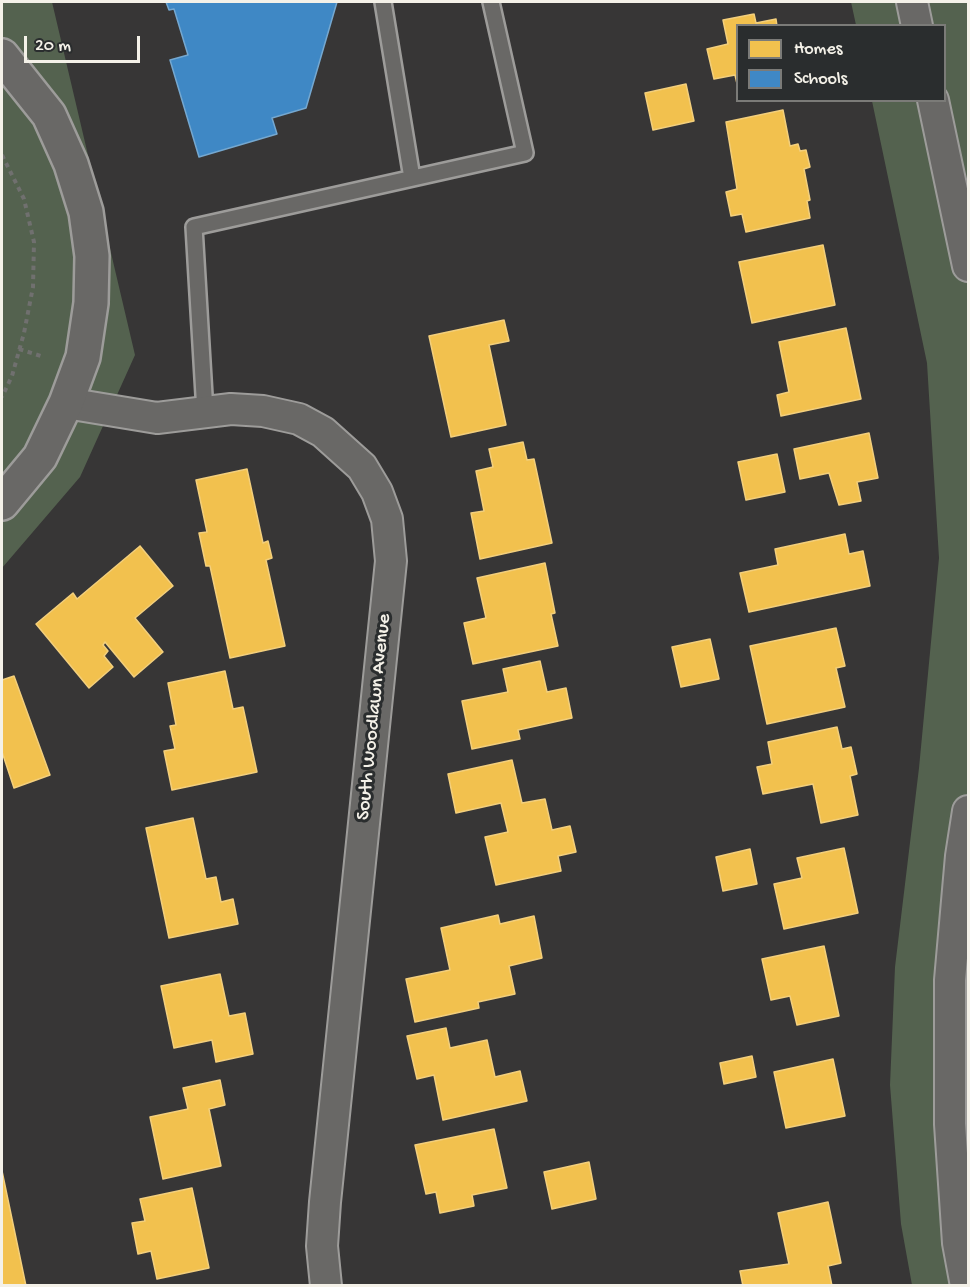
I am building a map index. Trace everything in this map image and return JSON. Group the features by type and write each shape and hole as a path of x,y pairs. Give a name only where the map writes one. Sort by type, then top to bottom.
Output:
{"street":[{"path":"912,2 917,24"},
{"path":"2,56 49,115 71,164 86,212 92,256 91,303 82,357 66,403 40,458 2,503"},
{"path":"934,102 962,208 969,266"},
{"name":"South Woodlawn Avenue","path":"66,403 156,418 231,409 263,411 299,419 323,432 362,467 377,492 387,519 391,561 324,1202 322,1246 327,1286"},
{"path":"966,1286 957,1243 950,1124 950,980 961,856 969,811"}],"lane":[{"path":"384,2 412,178"},
{"path":"205,412 194,227 525,153 491,2"}],"path":[{"path":"2,155 24,199 34,242 33,287 24,333 12,376 2,397"}],"green space":[{"path":"2,2 52,2 135,355 80,477 2,568"},
{"path":"851,2 968,2 968,1285 912,1285 901,1224 890,1085 895,967 919,768 939,558 927,363 872,102 946,102 946,24 856,24"}],"building: Homes":[{"path":"754,14 756,23 776,19 777,24 736,24 736,79 735,75 714,79 707,49 728,44 723,20"},
{"path":"686,84 694,121 653,130 645,93"},
{"path":"783,110 790,146 798,144 800,151 806,150 810,167 804,169 810,200 807,201 810,218 746,232 742,214 731,216 726,192 737,189 726,122"},
{"path":"823,245 835,305 752,323 739,262"},
{"path":"504,320 509,341 489,345 506,425 451,437 429,336"},
{"path":"846,328 861,399 781,416 777,395 789,392 779,342"},
{"path":"869,433 878,478 857,482 861,501 839,505 829,473 800,479 794,449"},
{"path":"523,442 527,460 534,459 552,543 480,559 471,513 484,511 476,471 493,467 489,449"},
{"path":"777,454 785,492 746,500 738,462"},
{"path":"247,469 263,543 268,541 272,558 266,560 285,646 230,658 210,566 206,566 199,533 207,532 196,480"},
{"path":"845,534 849,554 863,551 870,586 749,612 740,573 778,565 775,549"},
{"path":"140,546 173,586 135,618 163,652 134,677 105,642 103,645 108,651 104,656 113,667 89,688 36,624 73,593 77,599"},
{"path":"545,563 555,613 551,614 558,646 473,664 464,623 486,618 477,578"},
{"path":"836,628 845,666 836,668 845,707 767,724 750,646"},
{"path":"710,639 719,679 681,687 672,647"},
{"path":"540,661 547,692 566,688 572,718 518,730 520,739 472,749 462,701 508,692 503,669"},
{"path":"225,671 233,709 243,707 257,772 172,790 164,751 175,749 170,726 176,725 168,683"},
{"path":"14,676 50,775 14,788 2,752 2,680"},
{"path":"837,727 842,749 851,747 857,774 850,776 858,815 821,823 813,784 763,794 757,767 772,764 768,742"},
{"path":"512,760 522,803 545,799 552,830 570,826 576,852 558,856 561,871 496,885 485,837 508,832 501,803 456,813 448,774"},
{"path":"193,818 206,879 216,877 221,902 233,899 238,924 169,938 146,828"},
{"path":"844,848 858,913 784,929 774,884 802,878 797,858"},
{"path":"750,849 757,884 723,891 716,857"},
{"path":"498,915 500,924 534,916 542,958 509,966 515,994 478,1002 479,1008 415,1022 406,979 450,970 441,928"},
{"path":"824,946 839,1016 797,1025 790,996 771,1000 762,959"},
{"path":"220,974 229,1016 245,1013 253,1054 216,1062 212,1040 174,1048 161,986"},
{"path":"446,1028 450,1048 487,1040 495,1077 520,1071 527,1101 443,1120 434,1075 417,1079 407,1036"},
{"path":"752,1056 756,1077 724,1084 720,1063"},
{"path":"833,1059 845,1116 786,1128 774,1072"},
{"path":"220,1080 225,1105 209,1109 221,1166 163,1179 150,1117 188,1109 183,1088"},
{"path":"494,1129 507,1188 472,1195 474,1206 440,1213 436,1192 426,1194 415,1145"},
{"path":"589,1162 596,1199 552,1209 544,1172"},
{"path":"2,1171 26,1286 2,1286"},
{"path":"192,1188 209,1268 157,1279 151,1251 138,1254 132,1223 145,1221 140,1199"},
{"path":"828,1202 841,1263 828,1266 832,1286 743,1286 740,1271 789,1264 778,1213"}],"building: Schools":[{"path":"166,2 337,2 306,108 272,118 277,134 199,157 170,60 188,55 174,9 169,10"}]}
